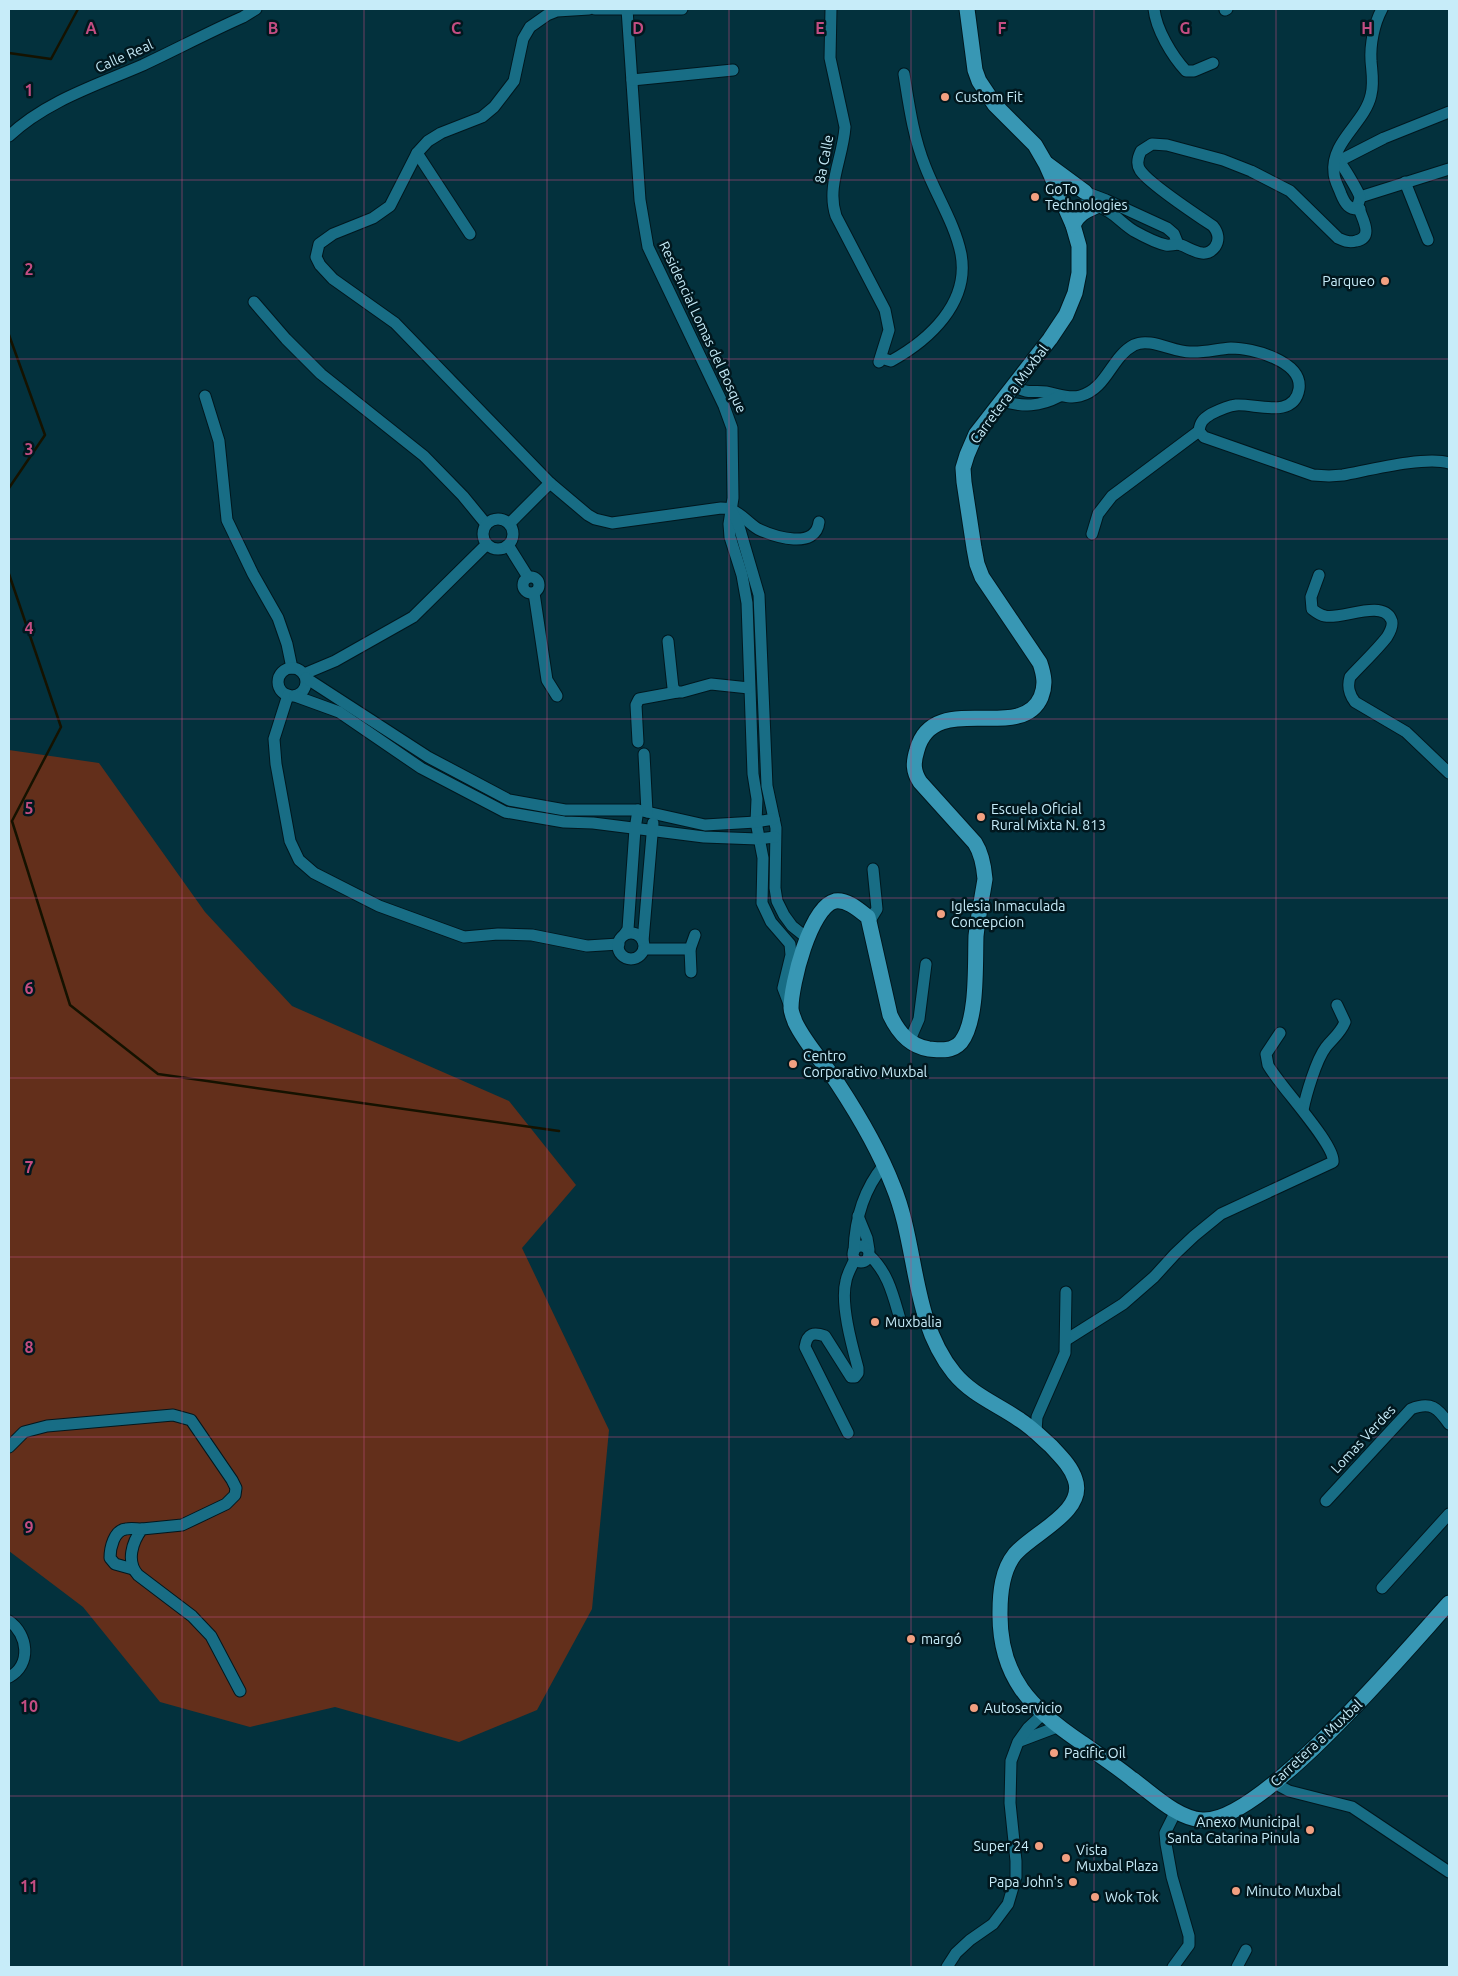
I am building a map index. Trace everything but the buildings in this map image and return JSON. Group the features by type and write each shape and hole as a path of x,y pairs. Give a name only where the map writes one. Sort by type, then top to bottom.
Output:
{"main road":[{"name":"Carretera a Muxbal","path":"909,1042 923,1048 944,1050 953,1048 965,1034 970,1022 973,1001 976,977 976,935 985,879 979,850 920,782 914,772 918,746 923,735 939,722 966,718 1005,717 1029,712 1040,699 1044,690 1045,679 1040,664 982,577 977,564 963,468 966,455 976,434 1050,339 1066,315 1075,293 1079,273 1078,246 1073,225 1046,164 1035,145 987,95 980,81 973,61 967,9"},
{"path":"1046,164 1085,192"},
{"path":"1073,225 1080,214 1096,206"},
{"path":"791,1010 792,993 808,938 820,912 826,905 835,901 844,901 868,917 890,1015 895,1026 909,1042"},
{"name":"Carretera a Muxbal","path":"791,1010 799,1030 860,1118 894,1187 907,1229 924,1310 943,1358 960,1380 974,1393 1022,1420 1036,1432 1062,1457 1073,1473 1077,1483 1075,1499 1066,1511 1013,1557 1004,1575 1002,1585 1001,1641 1008,1666 1021,1689 1057,1727 1176,1810 1200,1820 1220,1818 1239,1808 1274,1783 1335,1727 1449,1603"}],"street":[{"name":"Calle Real","path":"9,136 48,107 144,64 256,9"},
{"path":"589,9 557,11 547,15 530,27 523,39 514,81 494,107 482,117 435,137 417,153 390,206 373,218 332,234 319,244 316,252 318,261 333,279 395,323 550,483 588,515 604,522 621,522 720,508 731,509 757,528 790,539 801,539 814,534 818,529 819,522"},
{"path":"595,9 682,9"},
{"name":"Residencial Lomas del Bosque","path":"627,9 640,200 648,248 724,406 732,428 733,498 729,524 730,537 742,575 747,603 752,774 757,799 756,822 758,839 763,858 762,903 771,922 790,944 791,955 783,988 784,997 791,1010"},
{"name":"8a Calle","path":"831,9 830,58 845,127 832,187 832,204 836,216 885,310 890,330 880,360 891,361 910,351 926,337 953,307 962,278 961,255 925,166 910,119 904,74"},
{"path":"1154,9 1166,42 1177,61 1186,71 1213,63"},
{"path":"1360,209 1349,208 1342,198 1334,176 1339,148 1366,111 1371,97 1374,82 1371,60 1372,38 1382,9"},
{"path":"632,80 733,70"},
{"path":"1337,160 1384,138 1449,112"},
{"path":"1054,181 1106,200 1171,230 1178,244 1194,252 1204,254 1216,245 1218,235 1213,226 1151,182 1140,170 1138,164 1141,151 1152,144 1167,145 1223,160 1251,171 1290,192 1338,238 1348,242 1359,241 1365,236 1365,223 1358,204 1357,193 1337,160"},
{"path":"417,153 470,234"},
{"path":"1342,198 1347,192 1357,193 1449,169"},
{"path":"1405,182 1428,240"},
{"path":"1066,209 1081,205 1096,206 1112,214 1139,233 1168,246 1178,244"},
{"path":"1139,233 1145,218"},
{"path":"254,302 286,339 321,374 424,456 463,496 486,524"},
{"path":"1014,386 1026,392 1046,392 1060,396 1078,396 1088,393 1104,379 1118,358 1135,345 1144,343 1175,351 1190,352 1232,348 1276,357 1290,367 1297,377 1299,390 1288,405 1271,409 1237,405 1220,409 1204,418 1200,424 1199,431 1112,496 1098,514 1092,534"},
{"path":"205,396 219,441 227,520 252,574 278,618 287,644 292,668"},
{"path":"1001,401 1020,406 1046,403 1060,396"},
{"path":"1199,431 1204,437 1313,475 1343,475 1427,461 1449,463"},
{"path":"509,524 550,483"},
{"path":"731,509 738,523 759,595 767,786 776,828 775,888 777,902 792,926 808,938"},
{"path":"498,519 509,524 513,532 508,545 495,548 487,544 483,536 486,524 498,519"},
{"path":"305,676 413,617 487,544"},
{"path":"508,545 528,577 533,577 538,581 539,588 534,593 547,680 556,696"},
{"path":"1319,575 1311,597 1312,609 1318,614 1326,617 1374,610 1385,611 1391,618 1392,624 1387,636 1350,678 1348,682 1351,696 1355,702 1406,732 1449,773"},
{"path":"668,641 673,688 677,692"},
{"path":"774,819 705,825 647,812 565,810 509,800 428,757 305,676 301,670 292,668 284,670 278,681 280,689 292,696 339,712 421,768 505,812 564,822 593,823 704,837 758,839 775,837"},
{"path":"305,676 306,687 303,691 292,696 274,739 276,764 290,841 293,851 306,867 378,906 464,937 498,934 532,935 587,946 622,940 628,934 636,935 643,945"},
{"path":"638,742 636,705 639,699 682,692 711,684 749,688"},
{"path":"644,754 647,812 651,830 643,945 639,956 631,959 620,952 622,940 628,929 635,829 647,812"},
{"path":"869,922 877,909 873,869"},
{"path":"691,972 690,949 695,935"},
{"path":"643,945 690,949"},
{"path":"909,1042 919,1019 926,964"},
{"path":"1302,1110 1325,1048 1342,1031 1345,1022 1336,1005"},
{"path":"1066,1340 1123,1304 1154,1277 1194,1236 1221,1214 1333,1162 1331,1152 1272,1071 1266,1059 1269,1049 1280,1033"},
{"path":"848,1433 805,1346 809,1335 816,1333 825,1336 850,1377 855,1377 858,1373 848,1326 844,1291 855,1255 855,1231 858,1216 873,1177 884,1165"},
{"path":"858,1216 867,1238 869,1253 880,1265 888,1280 900,1319"},
{"path":"855,1255 864,1261 869,1253"},
{"path":"1036,1432 1037,1417 1063,1361 1066,1340 1066,1292"},
{"name":"Lomas Verdes","path":"1326,1501 1411,1409 1422,1404 1433,1408 1442,1414 1449,1424"},
{"path":"9,1447 24,1432 47,1426 173,1415 191,1420 232,1480 236,1488 235,1495 226,1504 182,1525 124,1529 118,1533 110,1548 110,1558 115,1564 133,1569 192,1616 210,1636 240,1690"},
{"path":"1382,1588 1449,1514"},
{"path":"133,1569 130,1560 134,1544 142,1529"},
{"path":"9,1621 22,1634 25,1656 20,1667 9,1677"},
{"path":"947,1967 956,1953 970,1940 993,1924 1008,1904 1016,1877 1010,1802 1011,1761 1018,1742 1028,1728 1043,1714"},
{"path":"1018,1742 1057,1727"},
{"path":"1274,1783 1289,1791 1352,1807 1449,1872"},
{"path":"1173,1967 1189,1945 1189,1936 1172,1877 1166,1844 1165,1833 1176,1810"},
{"path":"1237,1967 1246,1950"}],"shaded area":[{"path":"9,750 99,763 205,912 292,1006 509,1101 576,1185 522,1248 609,1430 592,1609 537,1710 459,1742 335,1707 250,1727 160,1702 83,1607 9,1551"}],"waterway":[{"path":"9,53 51,59 78,9"},
{"path":"9,335 45,435 9,488"},
{"path":"9,574 61,727 12,821 70,1005 158,1074 559,1131"}],"place":[{"name":"Custom Fit","path":"945,97"},
{"name":"GoTo Technologies","path":"1035,197"},
{"name":"Parqueo","path":"1385,281"},
{"name":"Escuela Oficial Rural Mixta N. 813","path":"981,817"},
{"name":"Iglesia Inmaculada Concepcion","path":"941,914"},
{"name":"Centro Corporativo Muxbal","path":"793,1064"},
{"name":"Muxbalia","path":"875,1322"},
{"name":"margó","path":"911,1639"},
{"name":"Autoservicio","path":"974,1708"},
{"name":"Pacific Oil","path":"1054,1753"},
{"name":"Anexo Municipal Santa Catarina Pinula","path":"1310,1830"},
{"name":"Super 24","path":"1039,1846"},
{"name":"Vista Muxbal Plaza","path":"1066,1858"},
{"name":"Papa John's","path":"1073,1882"},
{"name":"Minuto Muxbal","path":"1236,1891"},
{"name":"Wok Tok","path":"1095,1897"}]}
